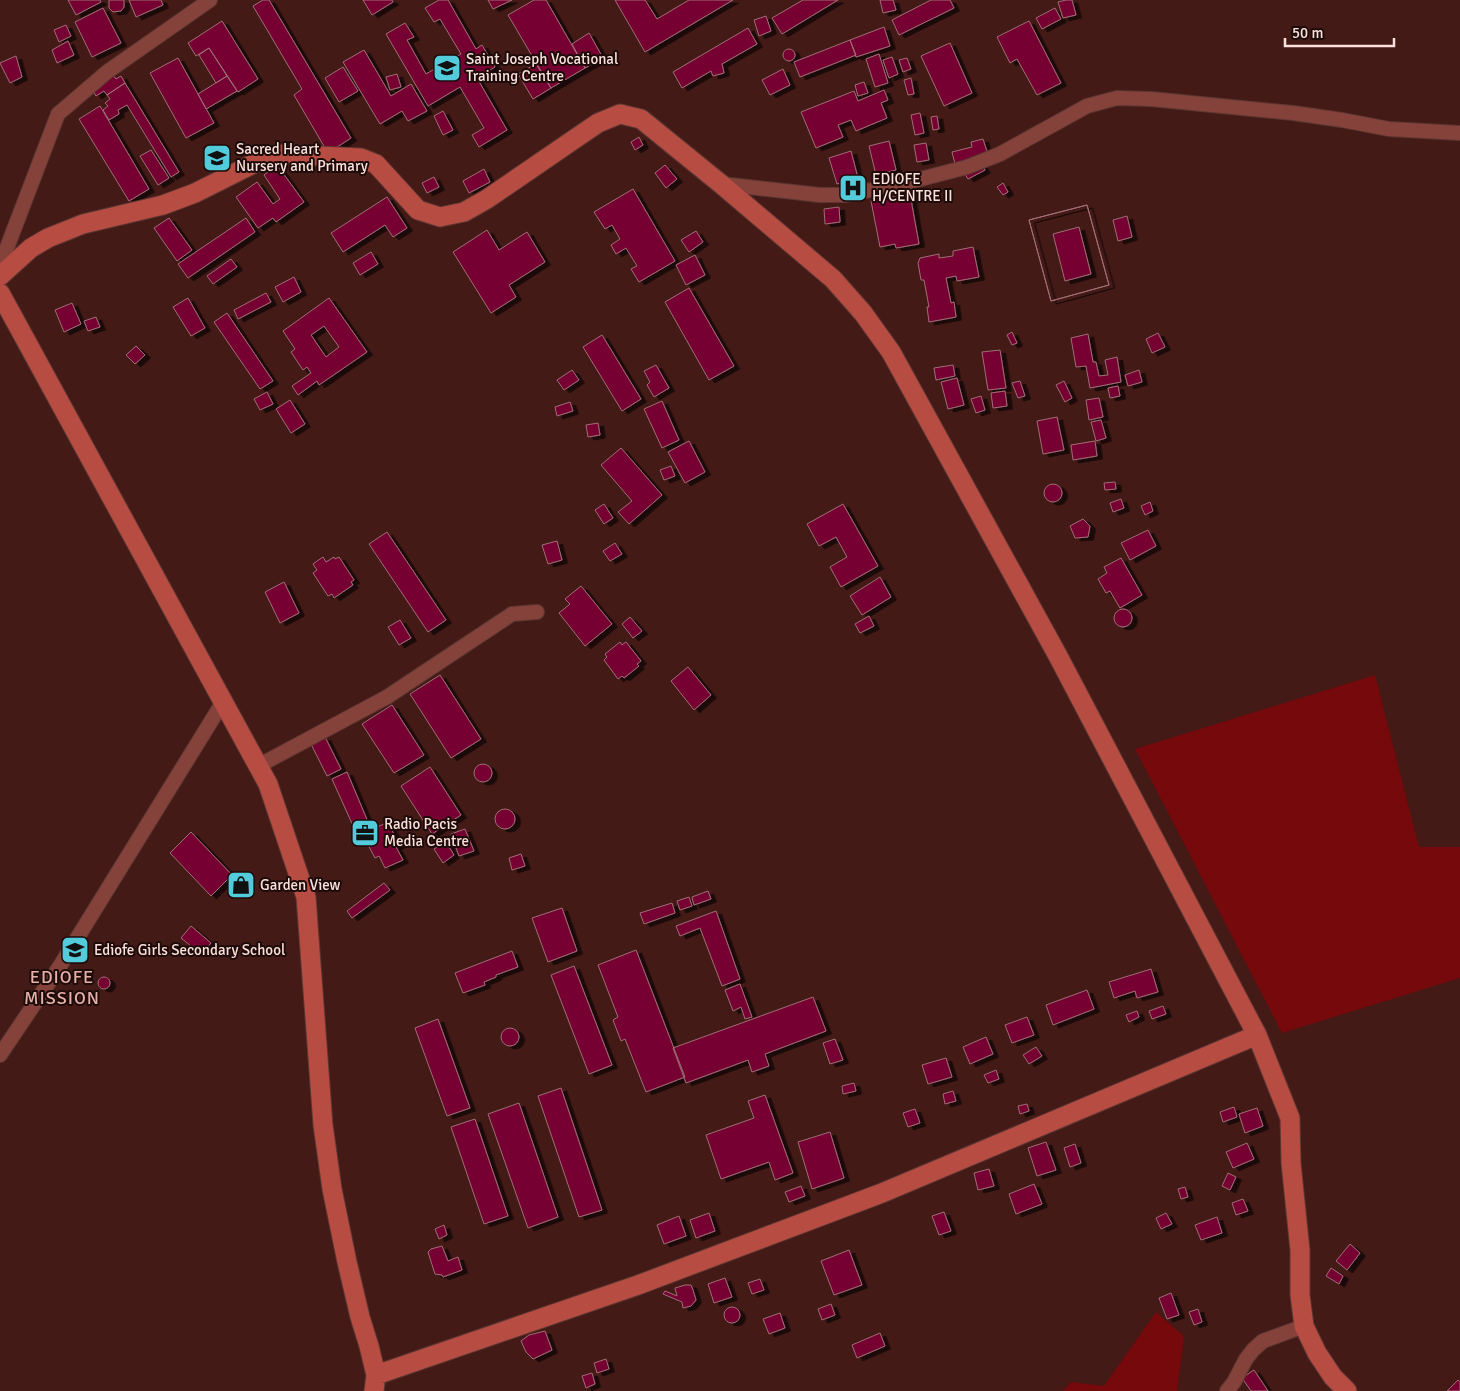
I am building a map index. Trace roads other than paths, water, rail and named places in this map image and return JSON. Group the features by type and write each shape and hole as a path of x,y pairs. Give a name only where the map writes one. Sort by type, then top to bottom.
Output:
{"street":[{"path":"0,266 58,114 107,72 210,0"},
{"path":"721,184 820,195 846,195 905,183 967,167 1000,154 1087,106 1117,98 1151,99 1293,113 1389,129 1460,133"},
{"path":"0,276 31,248 48,238 83,224 163,205 195,193 263,159 278,154 361,158 376,164 418,210 440,217 464,212 598,124 620,114 642,119 721,184 832,279 863,313 891,352 1058,656 1257,1035 1290,1118 1291,1163 1300,1250 1300,1295 1304,1326 1332,1378 1347,1391"},
{"path":"0,293 268,784 306,897 323,1125 332,1189 346,1262 360,1317 370,1346 375,1383 882,1193 1257,1035"},
{"path":"258,766 387,697 512,614 537,612"},
{"path":"0,1055 60,966 223,702"},
{"path":"1227,1391 1253,1350 1264,1342 1304,1326"}],"place":[{"name":"Saint Joseph Vocational Training Centre","path":"447,68"},
{"name":"Sacred Heart Nursery and Primary","path":"217,158"},
{"name":"EDIOFE H/CENTRE II","path":"853,188"},
{"name":"Radio Pacis Media Centre","path":"365,833"},
{"name":"Garden View","path":"241,885"},
{"name":"Ediofe Girls Secondary School","path":"75,950"}],"district":[{"name":"EDIOFE MISSION","path":"62,988"}]}
